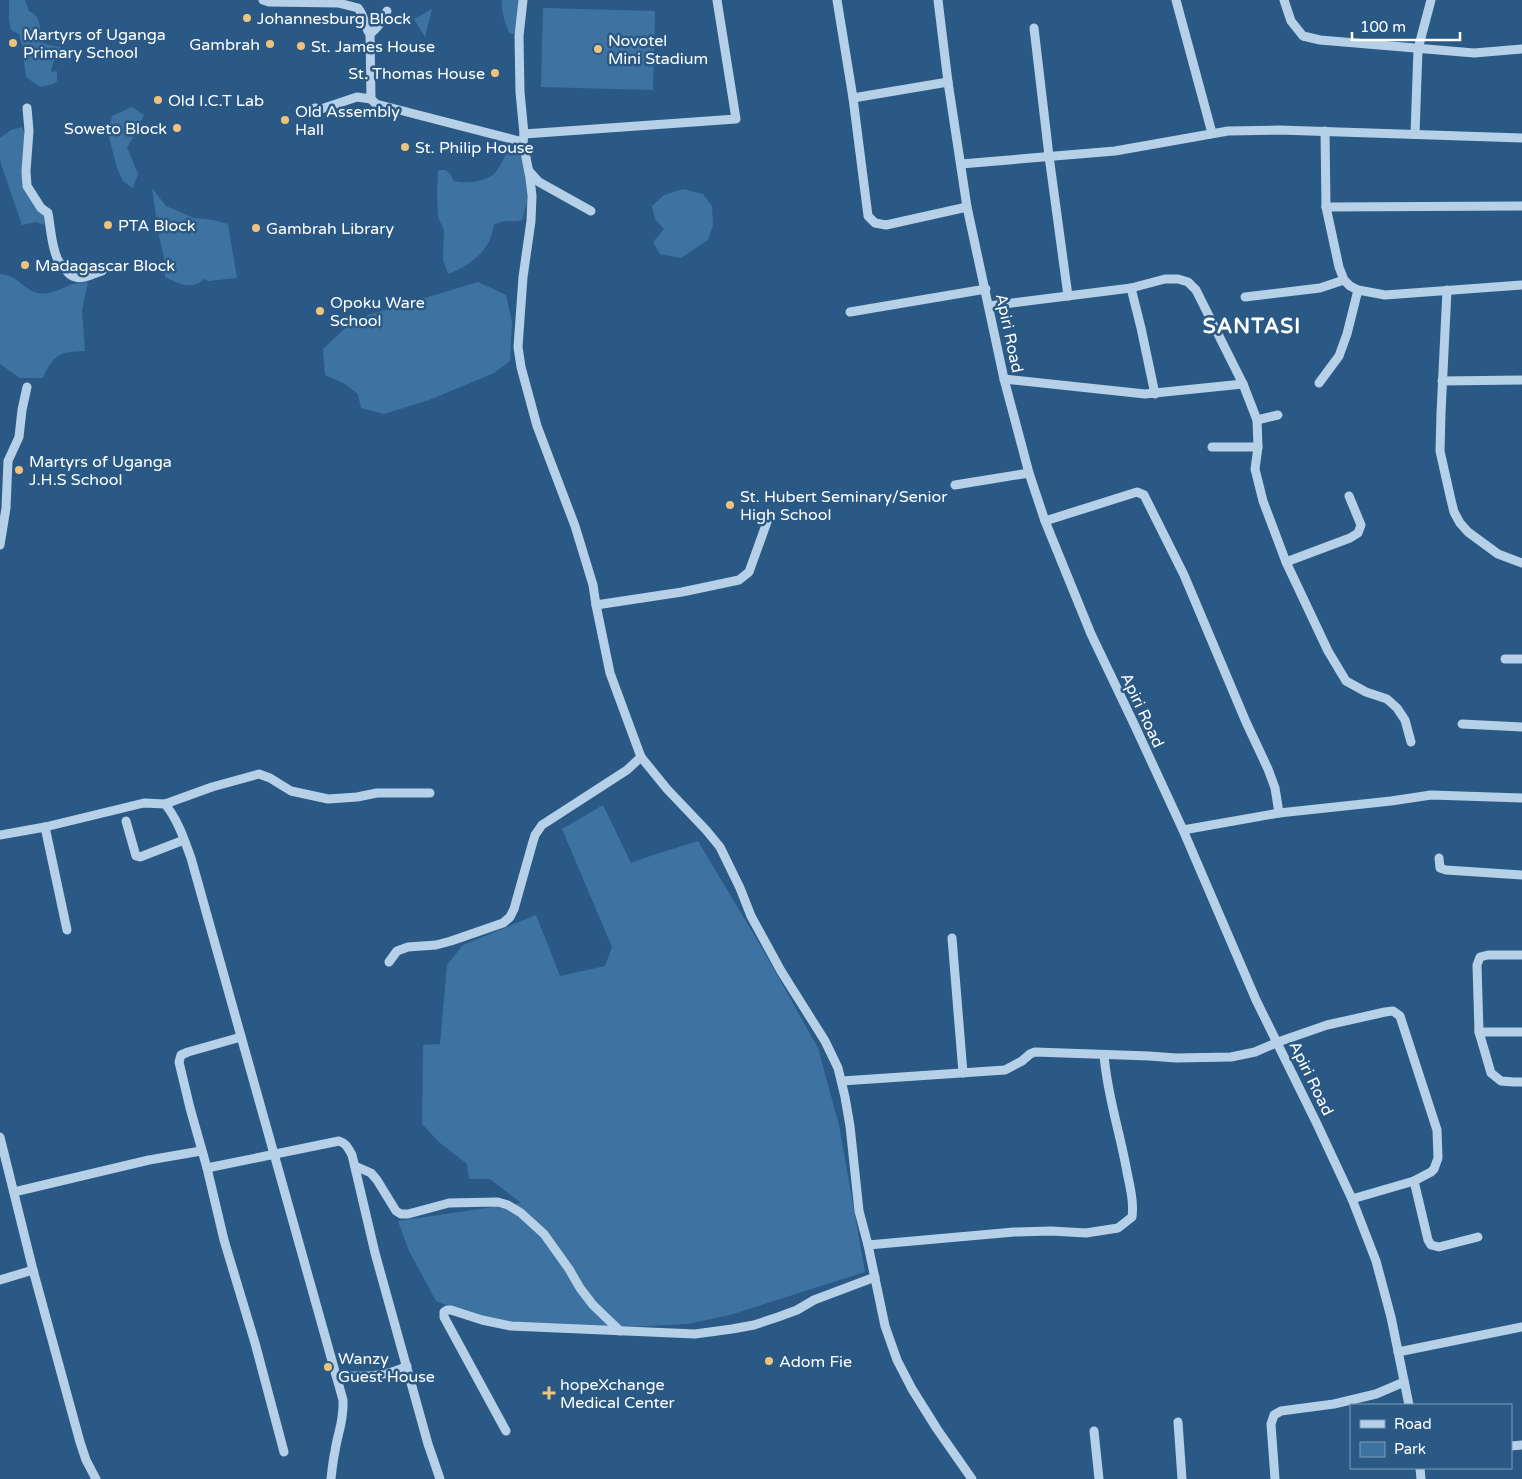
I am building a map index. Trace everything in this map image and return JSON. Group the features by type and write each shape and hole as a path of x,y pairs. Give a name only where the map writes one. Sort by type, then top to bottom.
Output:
{"street":[{"path":"263,0 269,2 338,3 358,8 366,20 370,34 370,99"},
{"path":"523,0 519,36 520,92 532,196 518,347 521,367 537,426 575,526 593,585 610,673 641,757 720,847 751,916 825,1041 838,1068 850,1126 859,1211 868,1244 885,1326 897,1360 912,1389 972,1479"},
{"path":"309,110 321,109 357,97 370,99 376,104 524,138 736,119 717,0"},
{"path":"837,0 853,98 868,216 875,223 886,226 967,207"},
{"name":"Apiri Road","path":"938,0 967,207 1004,378 1029,473 1045,521 1090,634 1183,830 1256,1000 1278,1042 1352,1199 1376,1261 1391,1318 1409,1404"},
{"path":"1176,0 1212,133"},
{"path":"1284,0 1291,21 1303,36 1320,40 1474,52 1522,49"},
{"path":"1415,134 1418,49 1430,0"},
{"path":"370,34 382,21 387,12"},
{"path":"1034,28 1068,296"},
{"path":"853,98 948,82"},
{"path":"27,108 29,131 26,171 27,186 41,208 48,213 58,260 68,274 75,278 90,276 102,271"},
{"path":"961,164 1115,151 1228,131 1325,131 1522,138"},
{"path":"1325,131 1326,207 1339,267 1344,280 1350,286 1358,290 1385,295 1522,285"},
{"path":"529,171 539,182 591,211"},
{"path":"1326,207 1522,206"},
{"path":"989,306 1131,288 1165,279 1178,279 1188,282 1196,290 1243,384 1257,420 1258,447 1255,469 1258,481 1286,562 1328,651 1346,681 1366,692 1387,699 1397,708 1405,720 1411,742"},
{"path":"1245,297 1320,288 1344,280"},
{"path":"1131,288 1156,394"},
{"path":"850,312 986,289"},
{"path":"1319,382 1338,356 1347,334 1358,290"},
{"path":"1447,290 1440,451 1454,512 1468,532 1498,554 1522,563"},
{"path":"1004,378 1156,394 1243,384"},
{"path":"1442,381 1522,380"},
{"path":"0,546 6,508 8,461 19,436 27,387"},
{"path":"1257,420 1278,415"},
{"path":"1212,447 1258,447"},
{"path":"955,485 1029,473"},
{"path":"1045,521 1137,492 1144,495 1184,575 1246,722 1268,768 1275,788 1279,814"},
{"path":"1286,562 1350,538 1358,533 1360,525 1349,496"},
{"path":"596,605 682,592 739,580 749,572 767,522"},
{"path":"1505,659 1522,659"},
{"path":"1462,724 1522,726"},
{"path":"389,962 397,951 408,947 436,945 503,923 514,909 535,835 542,825 627,770 641,757"},
{"path":"0,835 45,827 144,803 165,804 225,783 259,774 270,778 291,791 328,799 377,794 430,793"},
{"path":"1183,830 1279,814 1431,795 1522,798"},
{"path":"165,804 173,814 191,858 343,1400 342,1428 335,1451 331,1479"},
{"path":"126,821 136,856 140,857 184,840"},
{"path":"45,827 67,930"},
{"path":"1439,858 1440,868 1446,870 1522,875"},
{"path":"952,938 963,1073"},
{"path":"1522,955 1488,955 1480,957 1477,965 1479,1032 1490,1073 1501,1081 1522,1082"},
{"path":"842,1081 1005,1070 1035,1052 1176,1058 1231,1057 1255,1052 1327,1025 1394,1011 1400,1016 1437,1130 1438,1158 1431,1172 1414,1181 1352,1199"},
{"path":"1479,1032 1522,1032"},
{"path":"241,1037 188,1052 182,1055 179,1062 224,1240 253,1334 284,1452"},
{"path":"868,1244 1014,1232 1086,1233 1118,1228 1132,1217 1133,1205 1125,1159 1105,1075 1104,1054"},
{"path":"0,1137 33,1270 80,1442 86,1460 96,1479"},
{"path":"207,1168 339,1141 344,1142 347,1146 352,1155 375,1254 428,1444 440,1479"},
{"path":"14,1192 149,1160 201,1151"},
{"path":"355,1166 371,1173 396,1211 401,1214 449,1204 498,1202 508,1204 544,1234 580,1288 620,1331"},
{"path":"1414,1181 1428,1240 1431,1245 1439,1247 1478,1237"},
{"path":"0,1280 33,1270"},
{"path":"506,1431 444,1316 444,1312 447,1310 511,1326 696,1334 732,1330 754,1325 797,1310 814,1300 875,1277"},
{"path":"1398,1352 1522,1327"},
{"path":"336,1376 386,1375 407,1366"},
{"path":"1275,1479 1271,1424 1274,1415 1281,1411 1334,1404 1376,1394 1404,1382"},
{"path":"1178,1422 1182,1479"},
{"path":"1094,1431 1099,1479"}],"green space":[{"path":"9,0 25,0 29,11 38,20 41,42 60,47 62,50 53,63 51,72 57,71 57,81 53,84 40,87 26,77 19,34 11,30"},
{"path":"502,0 520,0 514,34 509,33 503,12"},
{"name":"Novotel Mini Stadium","path":"543,8 655,11 653,90 541,87"},
{"path":"432,9 425,37 414,19"},
{"path":"132,107 144,115 127,147 138,174 133,188 123,181 117,168 108,133 112,116"},
{"path":"22,127 27,140 23,183 46,216 44,225 36,222 22,225 0,159 0,138 11,130"},
{"path":"509,149 522,155 526,178 527,203 522,220 504,221 494,224 490,239 483,251 467,265 448,274 443,260 444,230 438,217 438,171 446,170 454,181 480,181 494,174"},
{"path":"152,188 166,206 194,218 214,220 228,224 237,278 208,281 204,279 194,285 184,285 165,277 164,257"},
{"path":"683,189 703,194 712,206 713,225 708,240 681,258 660,254 653,242 664,229 655,219 652,206 664,195"},
{"path":"0,274 10,276 29,290 43,294 72,284 88,282 82,310 85,351 69,352 58,356 54,359 43,378 20,378 0,364"},
{"path":"478,282 506,295 512,322 510,361 494,373 429,400 384,414 361,408 358,394 345,384 325,375 323,349 355,319"},
{"path":"603,805 631,863 698,841 762,948 818,1048 839,1125 865,1272 730,1315 688,1324 586,1329 530,1327 475,1316 436,1301 409,1251 398,1221 521,1203 490,1179 469,1179 467,1164 439,1142 422,1124 423,1045 440,1044 447,965 463,945 536,915 560,976 605,966 612,947 562,829"}],"place":[{"name":"Johannesburg Block","path":"247,18"},
{"name":"Martyrs of Uganga Primary School","path":"13,43"},
{"name":"Gambrah","path":"270,44"},
{"name":"St. James House","path":"301,46"},
{"name":"Novotel Mini Stadium","path":"598,49"},
{"name":"St. Thomas House","path":"495,73"},
{"name":"Old I.C.T Lab","path":"158,100"},
{"name":"Old Assembly Hall","path":"285,120"},
{"name":"Soweto Block","path":"177,128"},
{"name":"St. Philip House","path":"405,147"},
{"name":"PTA Block","path":"108,225"},
{"name":"Gambrah Library","path":"256,228"},
{"name":"Madagascar Block","path":"25,265"},
{"name":"Opoku Ware School","path":"320,311"},
{"name":"Martyrs of Uganga J.H.S School","path":"19,470"},
{"name":"St. Hubert Seminary/Senior High School","path":"730,505"},
{"name":"Adom Fie","path":"769,1361"},
{"name":"Wanzy Guest House","path":"328,1367"},
{"name":"hopeXchange Medical Center","path":"549,1393"}],"district":[{"name":"SANTASI","path":"1252,326"}]}
